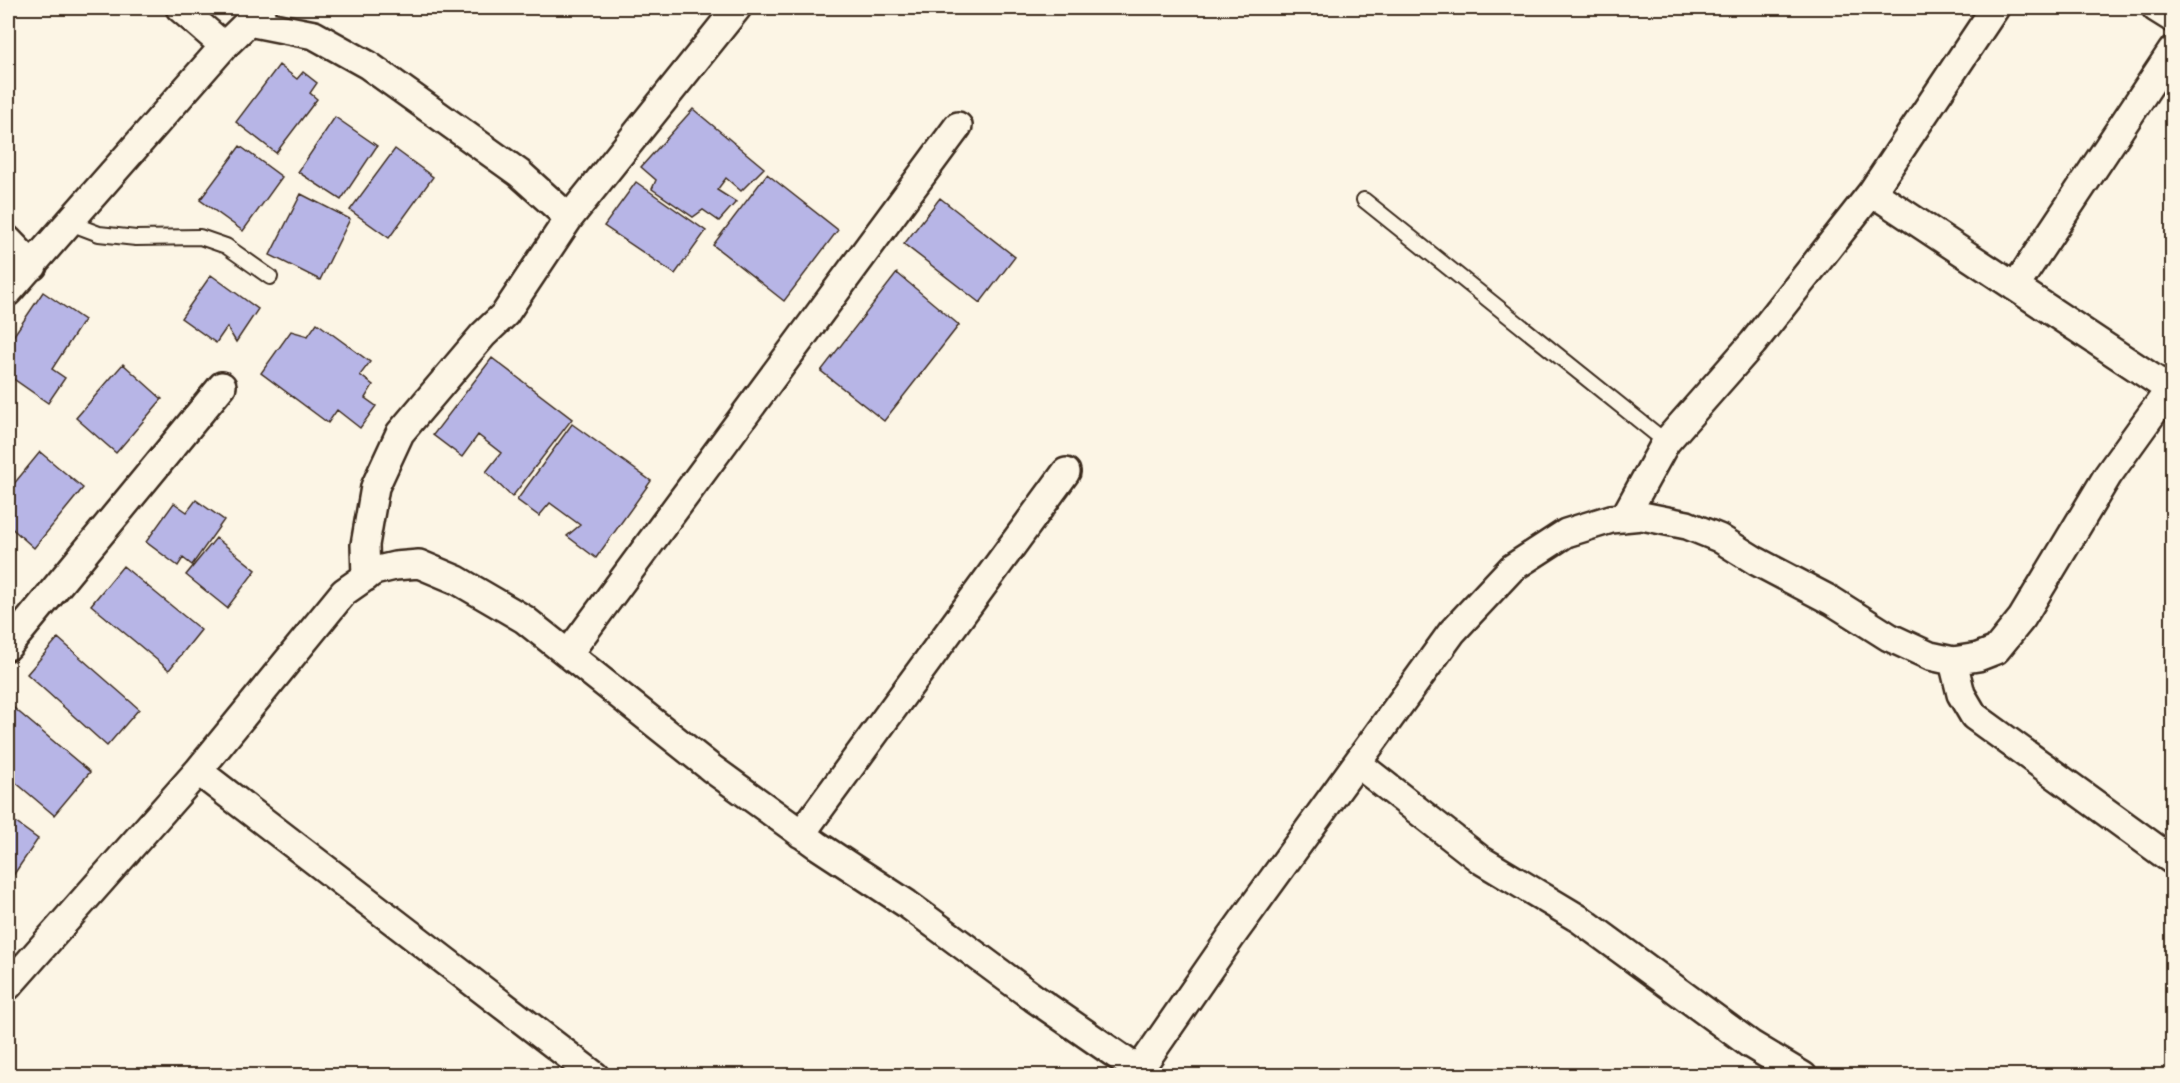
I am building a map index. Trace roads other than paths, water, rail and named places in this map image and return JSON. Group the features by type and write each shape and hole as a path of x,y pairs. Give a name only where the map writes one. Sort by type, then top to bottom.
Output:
{"street":[{"path":"180,8 224,46"},
{"path":"366,577 365,545 375,487 400,433 483,335 505,314 569,218 737,8"},
{"path":"1624,518 1666,442 1753,343 1872,192 1995,8"},
{"path":"2156,8 2172,18"},
{"path":"8,292 224,46 256,15 314,35 368,65 519,173 569,218"},
{"path":"2015,287 2172,51"},
{"path":"568,654 958,126"},
{"path":"8,986 198,771 344,592 374,571 419,564 457,580 524,618 711,768 801,834 907,904 1034,998 1143,1073 1205,973 1452,632 1512,568 1566,533 1611,519 1642,516 1687,525 1719,538 1756,561 1832,601 1889,637 1930,656 1953,661 1978,657 1996,650 2003,642 2022,618 2108,475 2172,389 1872,192"},
{"path":"8,240 33,266"},
{"path":"8,646 222,386"},
{"path":"801,834 1066,472"},
{"path":"1953,661 1961,694 1974,716 2172,860"},
{"path":"1357,763 1482,860 1581,920 1750,1044 1803,1076"},
{"path":"198,771 595,1076"}],"lane":[{"path":"1364,200 1666,442"},
{"path":"70,223 99,234 136,238 200,237 226,246 270,277"}]}
